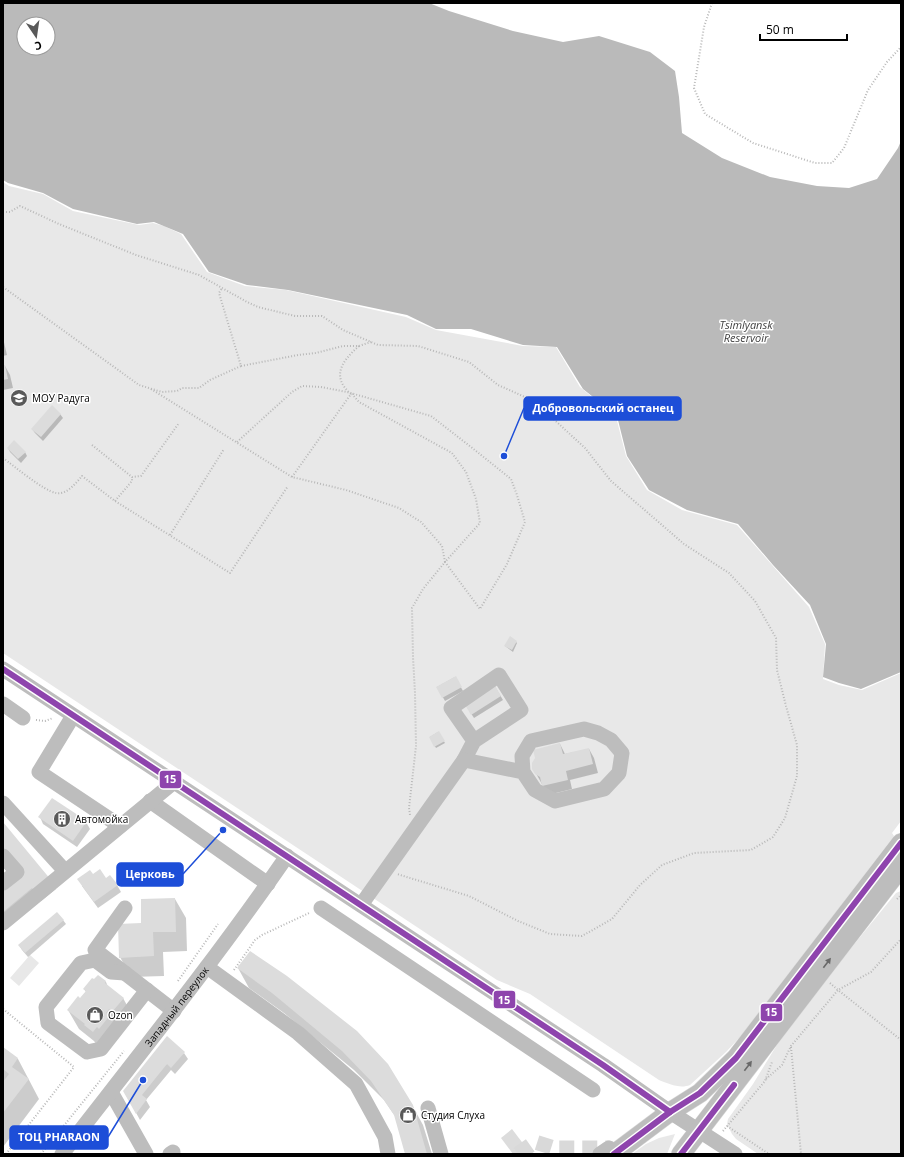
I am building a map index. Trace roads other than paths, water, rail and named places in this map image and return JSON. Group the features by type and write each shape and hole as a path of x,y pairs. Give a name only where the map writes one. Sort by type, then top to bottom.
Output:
{"main road":[{"path":"608,1152 700,1093 736,1058 901,843"},
{"path":"681,1154 901,867"}],"street":[{"path":"3,669 603,1065 670,1112 735,1154"},
{"path":"362,906 464,760 474,741 520,710 499,675 451,708 474,741"},
{"path":"3,704 23,718"},
{"path":"70,713 39,772 120,826"},
{"path":"464,760 523,772 535,790 555,801 604,789 619,772 622,753 611,740 598,733 584,729 531,741 522,756 523,772"},
{"path":"3,922 174,782"},
{"path":"150,801 268,884"},
{"path":"3,803 65,871"},
{"path":"3,856 17,872 3,883"},
{"name":"Западный переулок","path":"62,1154 207,967 287,856"},
{"path":"125,908 95,950 174,1010"},
{"path":"322,908 593,1090"},
{"path":"406,964 420,944"},
{"path":"125,973 111,972 95,960 81,963 46,1007 48,1023 87,1052 101,1049 147,990"},
{"path":"207,967 298,1033 356,1084 385,1137 388,1154"},
{"path":"526,1045 541,1024"},
{"path":"110,1092 146,1154"},
{"path":"428,1108 441,1154"}],"water":[{"name":"Tsimlyansk Reservoir","path":"3,3 429,3 449,11 513,31 563,42 599,36 650,52 675,71 682,133 722,158 770,177 817,186 849,188 877,179 898,148 901,141 901,672 861,689 823,677 826,644 810,605 738,524 687,510 649,490 627,456 617,416 583,389 557,347 523,345 471,329 436,329 407,315 288,290 247,285 209,272 183,234 154,222 137,224 73,209 43,193 8,183 3,180"}],"tunnel":[{"path":"518,1154 535,1142 554,1148 609,1148 603,1153"}],"place":[{"name":"МОУ Радуга","path":"19,398"},
{"name":"Добровольский останец","path":"504,456"},
{"name":"Автомойка","path":"62,819"},
{"name":"Церковь","path":"223,830"},
{"name":"Ozon","path":"95,1015"},
{"name":"ТОЦ PHARAON","path":"143,1080"},
{"name":"Студия Слуха","path":"408,1115"}]}
